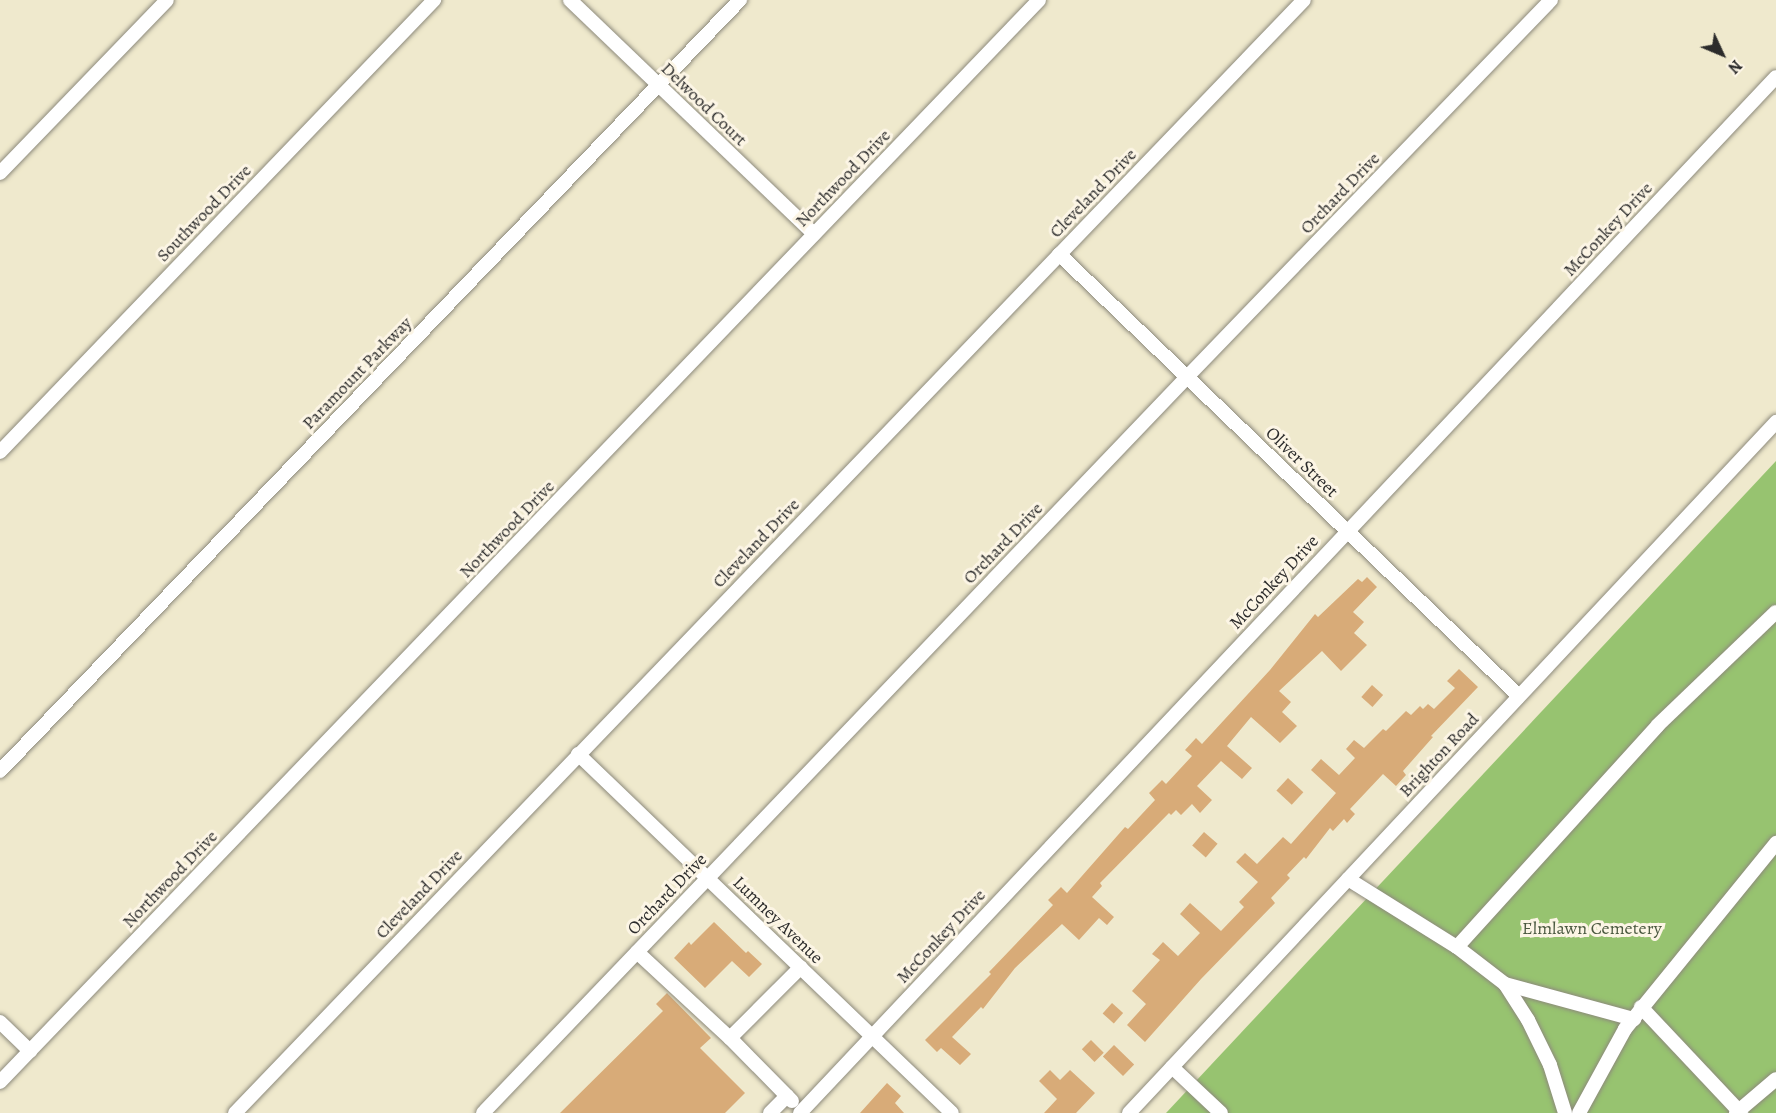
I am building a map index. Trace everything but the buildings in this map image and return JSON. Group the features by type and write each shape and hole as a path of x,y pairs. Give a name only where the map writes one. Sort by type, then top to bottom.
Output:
{"street":[{"path":"0,173 167,0"},
{"name":"Southwood Drive","path":"0,452 434,0"},
{"name":"Delwood Court","path":"570,0 813,234"},
{"name":"Paramount Parkway","path":"0,771 740,0"},
{"name":"Northwood Drive","path":"0,1082 1039,0"},
{"name":"Cleveland Drive","path":"235,1113 1304,0"},
{"name":"Orchard Drive","path":"483,1113 1186,377 1551,0"},
{"name":"McConkey Drive","path":"801,1111 1776,77"},
{"name":"Oliver Street","path":"1059,254 1519,696"},
{"name":"Brighton Road","path":"1129,1113 1776,422"},
{"path":"1457,947 1658,725 1776,612"},
{"name":"Lumney Avenue","path":"578,754 952,1113"},
{"path":"1579,1113 1625,1029 1776,843"},
{"path":"1348,879 1457,947 1505,984 1528,1020 1550,1065 1565,1113"},
{"path":"637,952 730,1038 801,1111"},
{"path":"730,1038 801,968"},
{"path":"1505,984 1637,1013 1738,1112 1776,1079"},
{"path":"0,1022 30,1051"},
{"path":"1172,1067 1221,1113"},
{"path":"770,1113 787,1096"}],"green space":[{"name":"Elmlawn Cemetery","path":"1776,461 1776,1113 1166,1113"}]}
